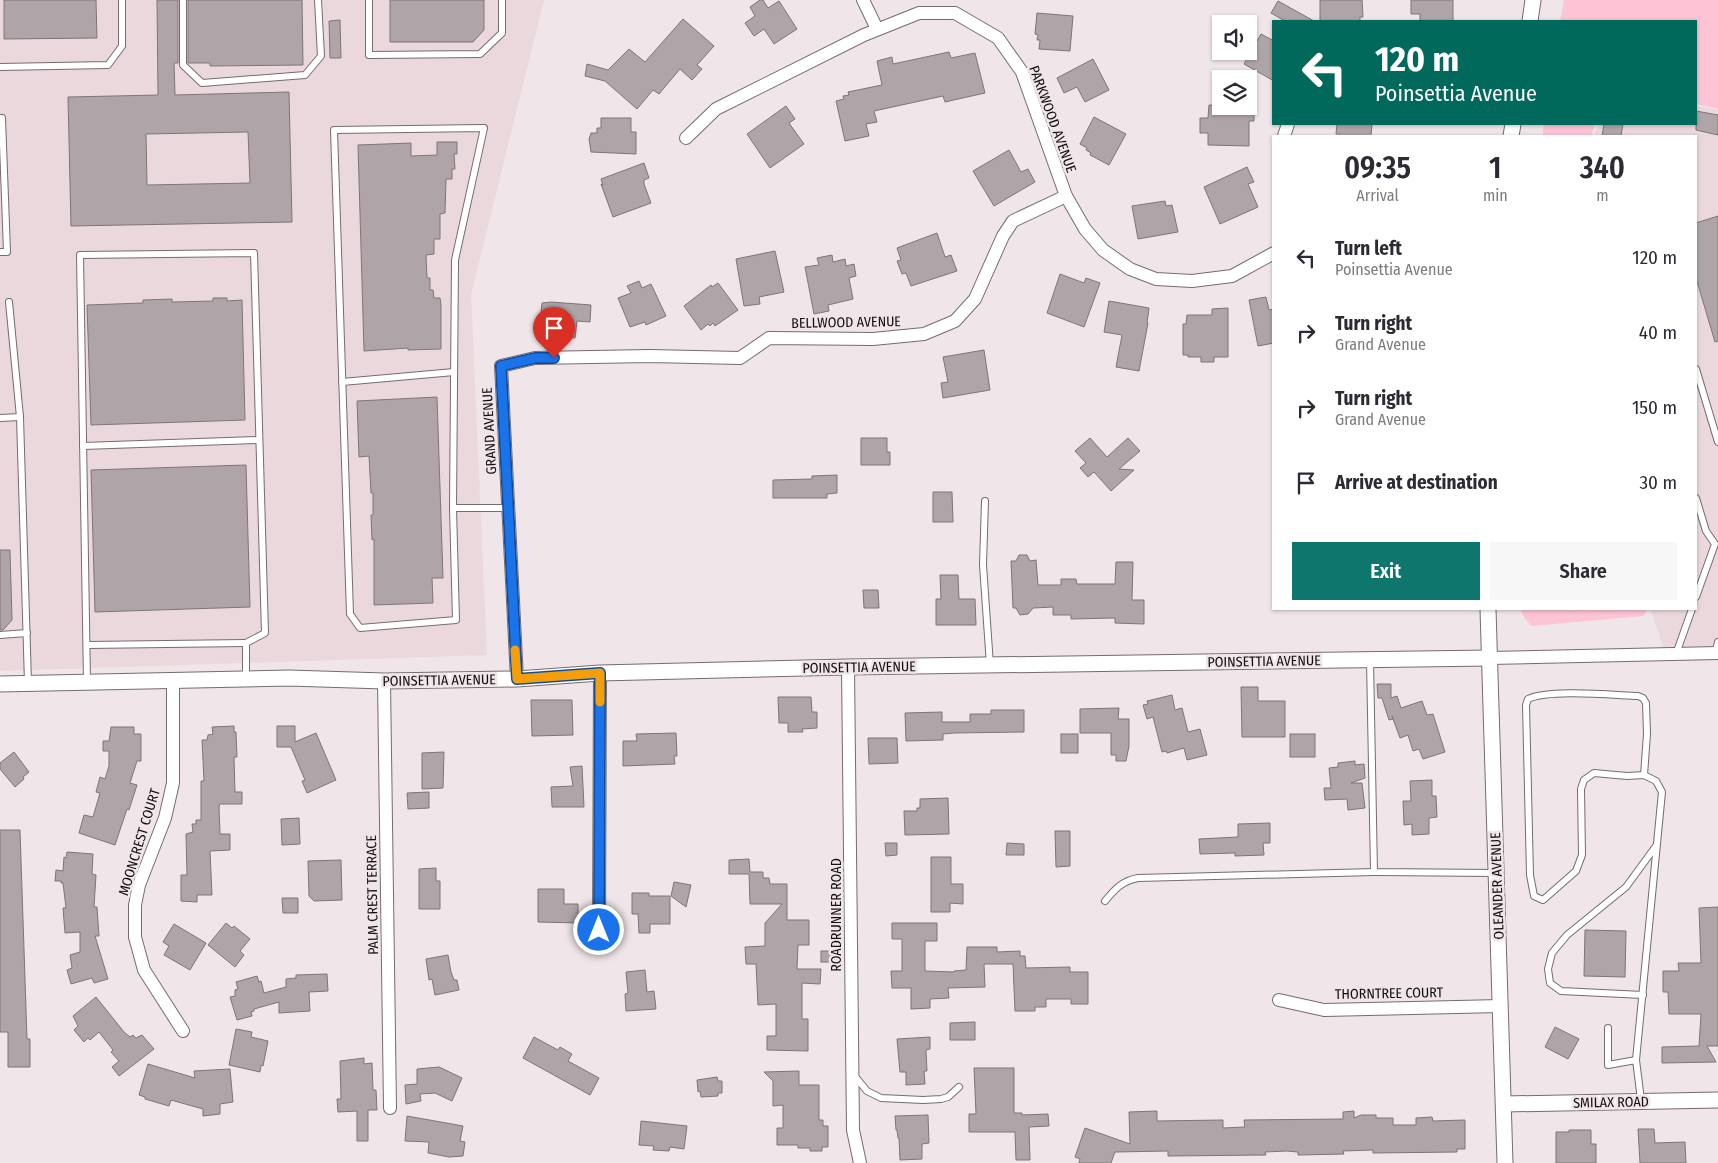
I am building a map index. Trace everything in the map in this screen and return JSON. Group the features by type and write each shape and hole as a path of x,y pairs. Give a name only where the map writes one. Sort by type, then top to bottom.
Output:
{"street":[{"path":"863,0 877,29"},
{"path":"1530,20 1533,0"},
{"name":"PARKWOOD AVENUE","path":"686,138 716,109 877,29 919,13 955,13 998,38 1022,72 1066,196 1085,229 1103,250 1130,269 1156,279 1192,281 1232,276 1272,254"},
{"name":"BELLWOOD AVENUE","path":"769,338 873,339 924,334 955,321 975,300 1003,236 1013,221 1066,196"},
{"name":"GRAND AVENUE","path":"517,679 501,366 535,358 650,356 740,358 769,338"},
{"name":"OLEANDER AVENUE","path":"1488,610 1506,1163"},
{"name":"POINSETTIA AVENUE","path":"0,684 289,678 384,681 517,679 600,673 848,667 1490,658 1676,654 1717,650"},
{"name":"ROADRUNNER ROAD","path":"848,667 853,1130 860,1163"},
{"path":"599,930 600,673"},
{"name":"MOONCREST COURT","path":"173,680 173,783 165,818 139,885 135,905 135,937 144,970 183,1031"},
{"name":"PALM CREST TERRACE","path":"384,681 390,1108"},
{"name":"THORNTREE COURT","path":"1279,1000 1324,1010 1501,1006"},
{"name":"SMILAX ROAD","path":"1505,1104 1718,1100"}],"lane":[{"path":"0,67 108,65 122,46 122,0"},
{"path":"183,0 183,65 202,83 305,76 321,56 318,0"},
{"path":"369,0 369,55 480,54 502,34 502,0"},
{"path":"0,118 2,118 8,252 0,252"},
{"path":"484,128 455,260 453,508 456,620 360,628 350,614 342,382 334,130 484,128"},
{"path":"86,645 246,643 264,633 254,253 80,255 86,645 87,682"},
{"path":"9,302 20,417 28,683"},
{"path":"342,382 454,372"},
{"path":"1697,372 1718,442"},
{"path":"0,418 20,417"},
{"path":"83,446 259,440"},
{"path":"985,501 983,565 990,665"},
{"path":"1697,501 1706,531 1715,544"},
{"path":"453,508 508,508"},
{"path":"1697,594 1718,536"},
{"path":"1676,654 1692,610"},
{"path":"0,635 27,634"},
{"path":"246,643 246,679"},
{"path":"1370,660 1374,872"},
{"path":"1641,1102 1636,1060 1662,792 1656,781 1644,775 1627,776 1594,773 1584,780 1581,789 1582,855 1576,870 1543,900 1534,896 1530,875 1526,705 1528,699 1534,696 1552,694 1638,696 1643,698 1646,703 1647,734 1644,775"},
{"path":"1643,995 1561,991 1550,983 1548,969 1552,952 1567,936 1626,887 1657,845"},
{"path":"1105,901 1119,885 1128,880 1138,878 1374,872 1497,873"},
{"path":"1608,1028 1608,1065 1636,1060"},
{"path":"852,1074 871,1094 888,1100 942,1099 948,1097 959,1088"}],"shaded area":[{"path":"0,0 544,0 471,294 487,655 0,671"},
{"path":"1564,0 1718,0 1718,109 1697,104 1697,20 1560,20"},
{"path":"1697,106 1718,110 1718,659 1668,660 1651,611 1697,610 1697,135 1594,135 1598,125 1697,125"},
{"path":"1543,125 1595,125 1591,135 1543,135"},
{"path":"1521,610 1647,610 1643,616 1531,626"}],"building":[{"path":"4,0 96,0 97,38 4,39"},
{"path":"157,0 178,0 178,63 174,63 175,95 289,92 292,222 71,226 68,97 158,95","holes":["248,132 250,183 147,185 146,134"]},
{"path":"188,0 302,0 303,65 210,66 210,63 188,63"},
{"path":"390,0 484,0 484,30 473,42 390,42"},
{"path":"763,0 768,8 779,1 797,29 774,44 764,29 754,36 745,23 755,16 750,7"},
{"path":"1320,0 1362,0 1363,17 1360,17 1360,20 1320,20"},
{"path":"1411,0 1453,0 1453,20 1420,20 1420,14 1411,14"},
{"path":"1278,1 1312,20 1283,20 1271,13"},
{"path":"1037,13 1073,16 1070,51 1039,49 1040,40 1037,40 1038,35 1035,34"},
{"path":"683,19 714,46 697,65 702,69 692,80 680,69 659,94 653,90 637,109 605,81 585,76 587,64 608,70 629,49 645,62"},
{"path":"340,20 341,58 330,58 329,21"},
{"path":"1261,34 1272,40 1272,80 1244,64 1246,60 1257,60 1257,41"},
{"path":"949,52 951,58 975,53 985,93 945,102 943,96 874,111 877,122 866,124 869,136 845,141 836,101 844,99 843,96 849,95 848,92 882,85 877,61 892,57 893,64"},
{"path":"1093,59 1109,90 1085,102 1077,87 1064,93 1057,78"},
{"path":"1209,105 1212,105 1212,115 1254,115 1254,121 1249,121 1249,146 1208,145 1208,133 1200,133 1200,118 1208,118"},
{"path":"786,106 795,119 789,123 804,144 770,168 747,134"},
{"path":"1697,111 1718,115 1718,135 1696,130"},
{"path":"1094,117 1126,134 1109,165 1090,155 1091,153 1086,150 1087,148 1080,144"},
{"path":"601,118 631,118 631,132 636,132 636,154 591,152 589,139 591,133 597,133 597,128 601,128"},
{"path":"1337,125 1372,125 1371,135 1336,134"},
{"path":"1604,125 1623,125 1621,135 1602,135"},
{"path":"437,142 457,142 457,154 454,154 455,169 452,169 452,179 446,179 445,213 440,214 440,239 434,239 434,254 426,255 427,278 430,278 430,290 433,290 434,298 440,298 441,349 408,350 408,348 364,351 358,145 411,143 411,156 437,155"},
{"path":"1009,150 1021,172 1028,169 1035,182 994,206 973,171"},
{"path":"644,163 649,178 644,180 644,184 651,203 613,217 601,184 603,185 601,179"},
{"path":"1247,167 1254,182 1248,184 1258,207 1220,224 1204,187"},
{"path":"1165,201 1166,206 1172,205 1178,232 1138,239 1132,206"},
{"path":"1718,216 1718,341 1715,342 1697,281 1697,223"},
{"path":"937,233 945,257 951,255 957,271 911,286 906,273 902,274 897,261 901,260 897,248"},
{"path":"775,251 784,292 759,297 760,304 744,306 736,259"},
{"path":"832,255 833,262 845,259 846,266 854,264 856,276 849,278 853,299 828,305 829,311 814,314 805,267 819,265 817,258"},
{"path":"1060,274 1084,283 1086,278 1100,283 1084,327 1047,313"},
{"path":"639,281 642,288 651,284 666,316 646,325 645,322 630,327 618,298 631,293 627,286"},
{"path":"718,283 738,310 715,326 713,323 710,326 708,324 701,330 684,306 711,285 712,287"},
{"path":"1266,297 1269,310 1272,309 1272,343 1258,346 1249,300"},
{"path":"213,298 227,298 227,301 242,300 245,420 91,425 87,305 143,303 143,300 172,299 172,302 213,301"},
{"path":"1109,301 1149,308 1139,371 1116,367 1122,335 1104,332"},
{"path":"542,303 591,305 590,322 577,321 575,338 548,336 549,323 540,322"},
{"path":"1228,308 1228,357 1214,357 1214,362 1201,362 1201,357 1183,355 1183,324 1186,324 1187,315 1212,315 1212,309"},
{"path":"984,350 990,390 943,398 941,383 948,382 943,357"},
{"path":"437,397 443,578 432,578 433,603 374,605 374,539 372,540 371,515 373,515 373,493 371,493 369,456 359,457 357,401"},
{"path":"861,438 887,438 887,452 890,452 890,465 861,465"},
{"path":"1090,438 1107,457 1128,438 1140,451 1119,469 1134,470 1111,491 1094,472 1088,477 1080,468 1086,463 1075,451"},
{"path":"246,465 250,607 95,612 91,470"},
{"path":"837,475 837,493 827,494 827,498 773,498 773,480 812,479 812,476"},
{"path":"933,492 952,492 953,522 933,522"},
{"path":"0,550 10,550 12,620 3,630 0,630"},
{"path":"1019,555 1027,555 1030,561 1036,560 1038,585 1061,585 1061,579 1076,579 1077,584 1115,584 1116,562 1133,562 1132,600 1144,600 1144,624 1115,623 1115,618 1071,619 1071,615 1053,615 1053,607 1033,608 1028,614 1020,615 1016,608 1013,608 1011,561 1016,561"},
{"path":"940,575 958,575 959,599 975,599 976,625 936,625 936,599 941,599"},
{"path":"863,590 878,590 879,608 864,608"},
{"path":"1377,684 1391,684 1391,698 1397,696 1401,708 1422,701 1427,715 1433,714 1445,752 1423,759 1419,749 1413,751 1408,735 1400,738 1392,716 1393,719 1389,720 1382,698 1378,698"},
{"path":"1241,687 1258,687 1258,701 1285,701 1285,737 1242,737"},
{"path":"1172,695 1175,710 1182,708 1188,732 1200,729 1207,755 1187,760 1184,748 1167,753 1166,751 1162,752 1153,717 1147,719 1143,705 1148,704 1147,701"},
{"path":"778,697 811,697 812,712 817,712 817,728 802,729 803,732 788,732 788,723 779,723"},
{"path":"531,700 572,700 573,735 532,736"},
{"path":"1119,708 1118,719 1129,719 1129,746 1126,761 1116,761 1116,755 1111,755 1111,733 1080,733 1080,709"},
{"path":"991,710 1024,710 1024,732 954,733 943,734 943,740 906,741 905,713 942,712 942,722 970,722 970,714 991,714"},
{"path":"234,726 237,757 234,757 235,792 242,792 242,804 220,804 219,807 220,834 230,834 230,850 210,851 212,895 197,895 197,902 181,901 181,875 187,875 186,834 193,832 192,824 196,824 196,820 201,820 201,781 204,781 202,740 207,740 208,735 213,734 212,727"},
{"path":"277,726 295,726 295,742 316,733 336,780 307,793 302,781 305,780 291,747 277,747"},
{"path":"111,727 134,727 134,734 141,734 141,761 137,761 130,783 137,785 115,845 79,833 84,815 93,817 100,793 96,792 100,777 105,779 109,766 109,751 103,751 103,741 109,741"},
{"path":"676,733 677,756 674,756 675,764 623,766 623,741 637,741 636,734"},
{"path":"1061,734 1078,734 1078,753 1061,753"},
{"path":"1290,734 1315,734 1315,757 1290,757"},
{"path":"868,738 897,738 898,763 869,764"},
{"path":"14,752 29,772 15,787 0,769 0,763"},
{"path":"444,752 443,788 422,789 422,753"},
{"path":"1355,761 1355,765 1364,764 1365,778 1351,783 1362,783 1365,808 1348,810 1347,799 1325,800 1324,788 1331,788 1329,768 1338,767 1338,763"},
{"path":"582,766 584,807 552,807 551,787 573,786 570,767"},
{"path":"1432,780 1432,796 1436,796 1437,817 1429,818 1429,834 1412,835 1412,824 1404,825 1403,801 1411,801 1410,781"},
{"path":"429,792 429,808 408,809 407,793"},
{"path":"948,798 949,834 905,835 904,811 917,811 917,808 920,808 920,799"},
{"path":"299,818 300,844 282,845 281,819"},
{"path":"1270,823 1270,843 1263,843 1264,855 1235,856 1235,853 1200,854 1199,839 1238,837 1238,824"},
{"path":"0,830 20,830 27,1039 30,1039 30,1067 8,1067 8,1032 0,1032"},
{"path":"1055,831 1070,831 1070,866 1056,867"},
{"path":"885,843 897,843 897,855 886,856"},
{"path":"1007,843 1024,844 1024,855 1006,855"},
{"path":"67,852 93,854 92,874 96,875 94,907 97,907 99,936 95,936 108,979 94,983 92,978 71,984 67,970 72,968 70,955 80,952 80,932 65,933 63,908 66,908 63,883 55,881 56,870 63,871 64,857 66,858"},
{"path":"931,857 951,857 951,884 963,884 963,904 950,903 950,912 931,912"},
{"path":"749,859 750,872 763,872 763,878 769,878 770,884 787,884 787,920 809,920 809,945 798,945 797,969 821,969 820,984 802,983 802,1019 808,1019 808,1051 767,1050 767,1036 776,1036 776,1004 758,1005 756,964 746,964 745,947 765,946 765,923 782,904 750,904 749,874 729,874 729,860"},
{"path":"341,860 342,900 314,901 309,896 308,861"},
{"path":"436,868 436,881 440,881 440,909 419,909 419,869"},
{"path":"674,882 691,885 686,907 671,896"},
{"path":"538,889 564,889 564,904 578,904 578,923 538,922"},
{"path":"632,893 649,893 649,896 670,896 670,924 650,924 650,933 639,933 638,914 632,914"},
{"path":"282,898 298,898 298,913 283,913"},
{"path":"1718,907 1718,1046 1707,1046 1716,1062 1662,1063 1662,1047 1699,1046 1701,1014 1669,1014 1668,992 1663,992 1663,971 1679,971 1678,963 1701,963 1699,908"},
{"path":"226,923 232,928 234,926 250,939 240,951 244,955 235,967 208,945"},
{"path":"892,923 937,923 937,941 925,941 925,971 954,972 966,970 967,947 997,947 997,952 1020,951 1020,956 1025,956 1026,968 1070,967 1070,972 1088,972 1088,1004 1071,1004 1071,999 1046,999 1046,1007 1035,1007 1035,1011 1015,1011 1013,964 984,964 985,987 948,988 949,998 930,999 930,1008 911,1009 911,988 892,988 891,971 902,971 902,939 892,939"},
{"path":"174,924 206,943 190,970 164,955 169,946 163,942"},
{"path":"1585,930 1626,931 1625,977 1584,976"},
{"path":"821,951 834,951 834,962 821,962"},
{"path":"448,955 451,972 454,980 457,980 459,990 435,995 432,979 429,980 426,959"},
{"path":"645,970 647,992 654,991 656,1009 626,1011 625,994 628,993 626,972"},
{"path":"327,974 328,991 309,992 310,1011 279,1013 279,1002 254,1009 251,1012 252,1016 237,1020 230,997 235,996 235,990 238,989 236,982 257,976 259,982 261,981 264,993 286,987 286,979 296,978 296,975"},
{"path":"96,997 124,1032 130,1037 133,1035 136,1038 142,1035 154,1049 119,1076 112,1067 119,1061 99,1032 90,1040 88,1038 84,1042 74,1030 78,1026 73,1016"},
{"path":"975,1022 975,1040 950,1040 950,1023"},
{"path":"1555,1027 1579,1039 1568,1059 1545,1047"},
{"path":"236,1029 252,1032 251,1037 268,1041 260,1072 229,1065"},
{"path":"534,1037 558,1050 560,1047 572,1054 568,1061 599,1078 590,1095 523,1058"},
{"path":"930,1037 930,1049 926,1050 927,1071 924,1071 925,1084 906,1085 906,1072 900,1072 897,1039"},
{"path":"364,1058 364,1064 372,1063 373,1090 376,1090 377,1110 368,1110 368,1141 357,1141 357,1111 338,1112 337,1099 341,1099 340,1061"},
{"path":"148,1064 195,1078 194,1071 230,1069 233,1102 220,1104 220,1114 203,1116 203,1109 171,1100 169,1106 145,1099 145,1097 139,1095"},
{"path":"439,1067 462,1078 452,1101 435,1093 420,1094 421,1101 406,1104 405,1085 417,1084 417,1069"},
{"path":"974,1068 1014,1068 1014,1113 1022,1113 1022,1115 1048,1114 1049,1126 1029,1127 1030,1160 1016,1160 1015,1132 969,1132 969,1114 976,1114"},
{"path":"799,1071 799,1085 819,1085 819,1120 823,1120 823,1126 828,1126 828,1147 822,1147 822,1151 798,1148 798,1145 777,1145 777,1128 783,1128 783,1105 773,1106 773,1081 764,1072"},
{"path":"717,1077 718,1081 722,1081 722,1093 718,1093 718,1096 701,1097 700,1091 698,1092 697,1080"},
{"path":"1157,1111 1157,1121 1223,1120 1223,1128 1245,1127 1244,1120 1343,1119 1343,1112 1354,1111 1354,1118 1361,1115 1376,1115 1376,1118 1393,1118 1393,1125 1416,1125 1416,1118 1432,1117 1433,1121 1465,1120 1465,1149 1457,1149 1457,1152 1373,1153 1373,1150 1343,1151 1344,1154 1298,1155 1298,1152 1287,1151 1265,1152 1266,1155 1168,1156 1168,1151 1115,1152 1111,1163 1079,1163 1080,1159 1075,1157 1085,1128 1130,1144 1129,1112"},
{"path":"928,1115 929,1143 922,1144 922,1159 900,1160 895,1116"},
{"path":"407,1116 463,1126 460,1141 465,1142 463,1156 449,1157 428,1153 429,1142 405,1141"},
{"path":"641,1121 687,1126 684,1149 670,1147 669,1151 653,1150 654,1146 639,1145"},
{"path":"1638,1129 1654,1129 1655,1143 1685,1142 1686,1163 1640,1163"},
{"path":"1569,1130 1591,1130 1591,1144 1596,1144 1596,1163 1556,1163 1556,1132 1569,1132"}],"slow traffic":[{"path":"515,650 517,679 600,673 600,702"}],"route":[{"path":"554,358 535,358 501,366 517,679 600,673 599,930"}]}
